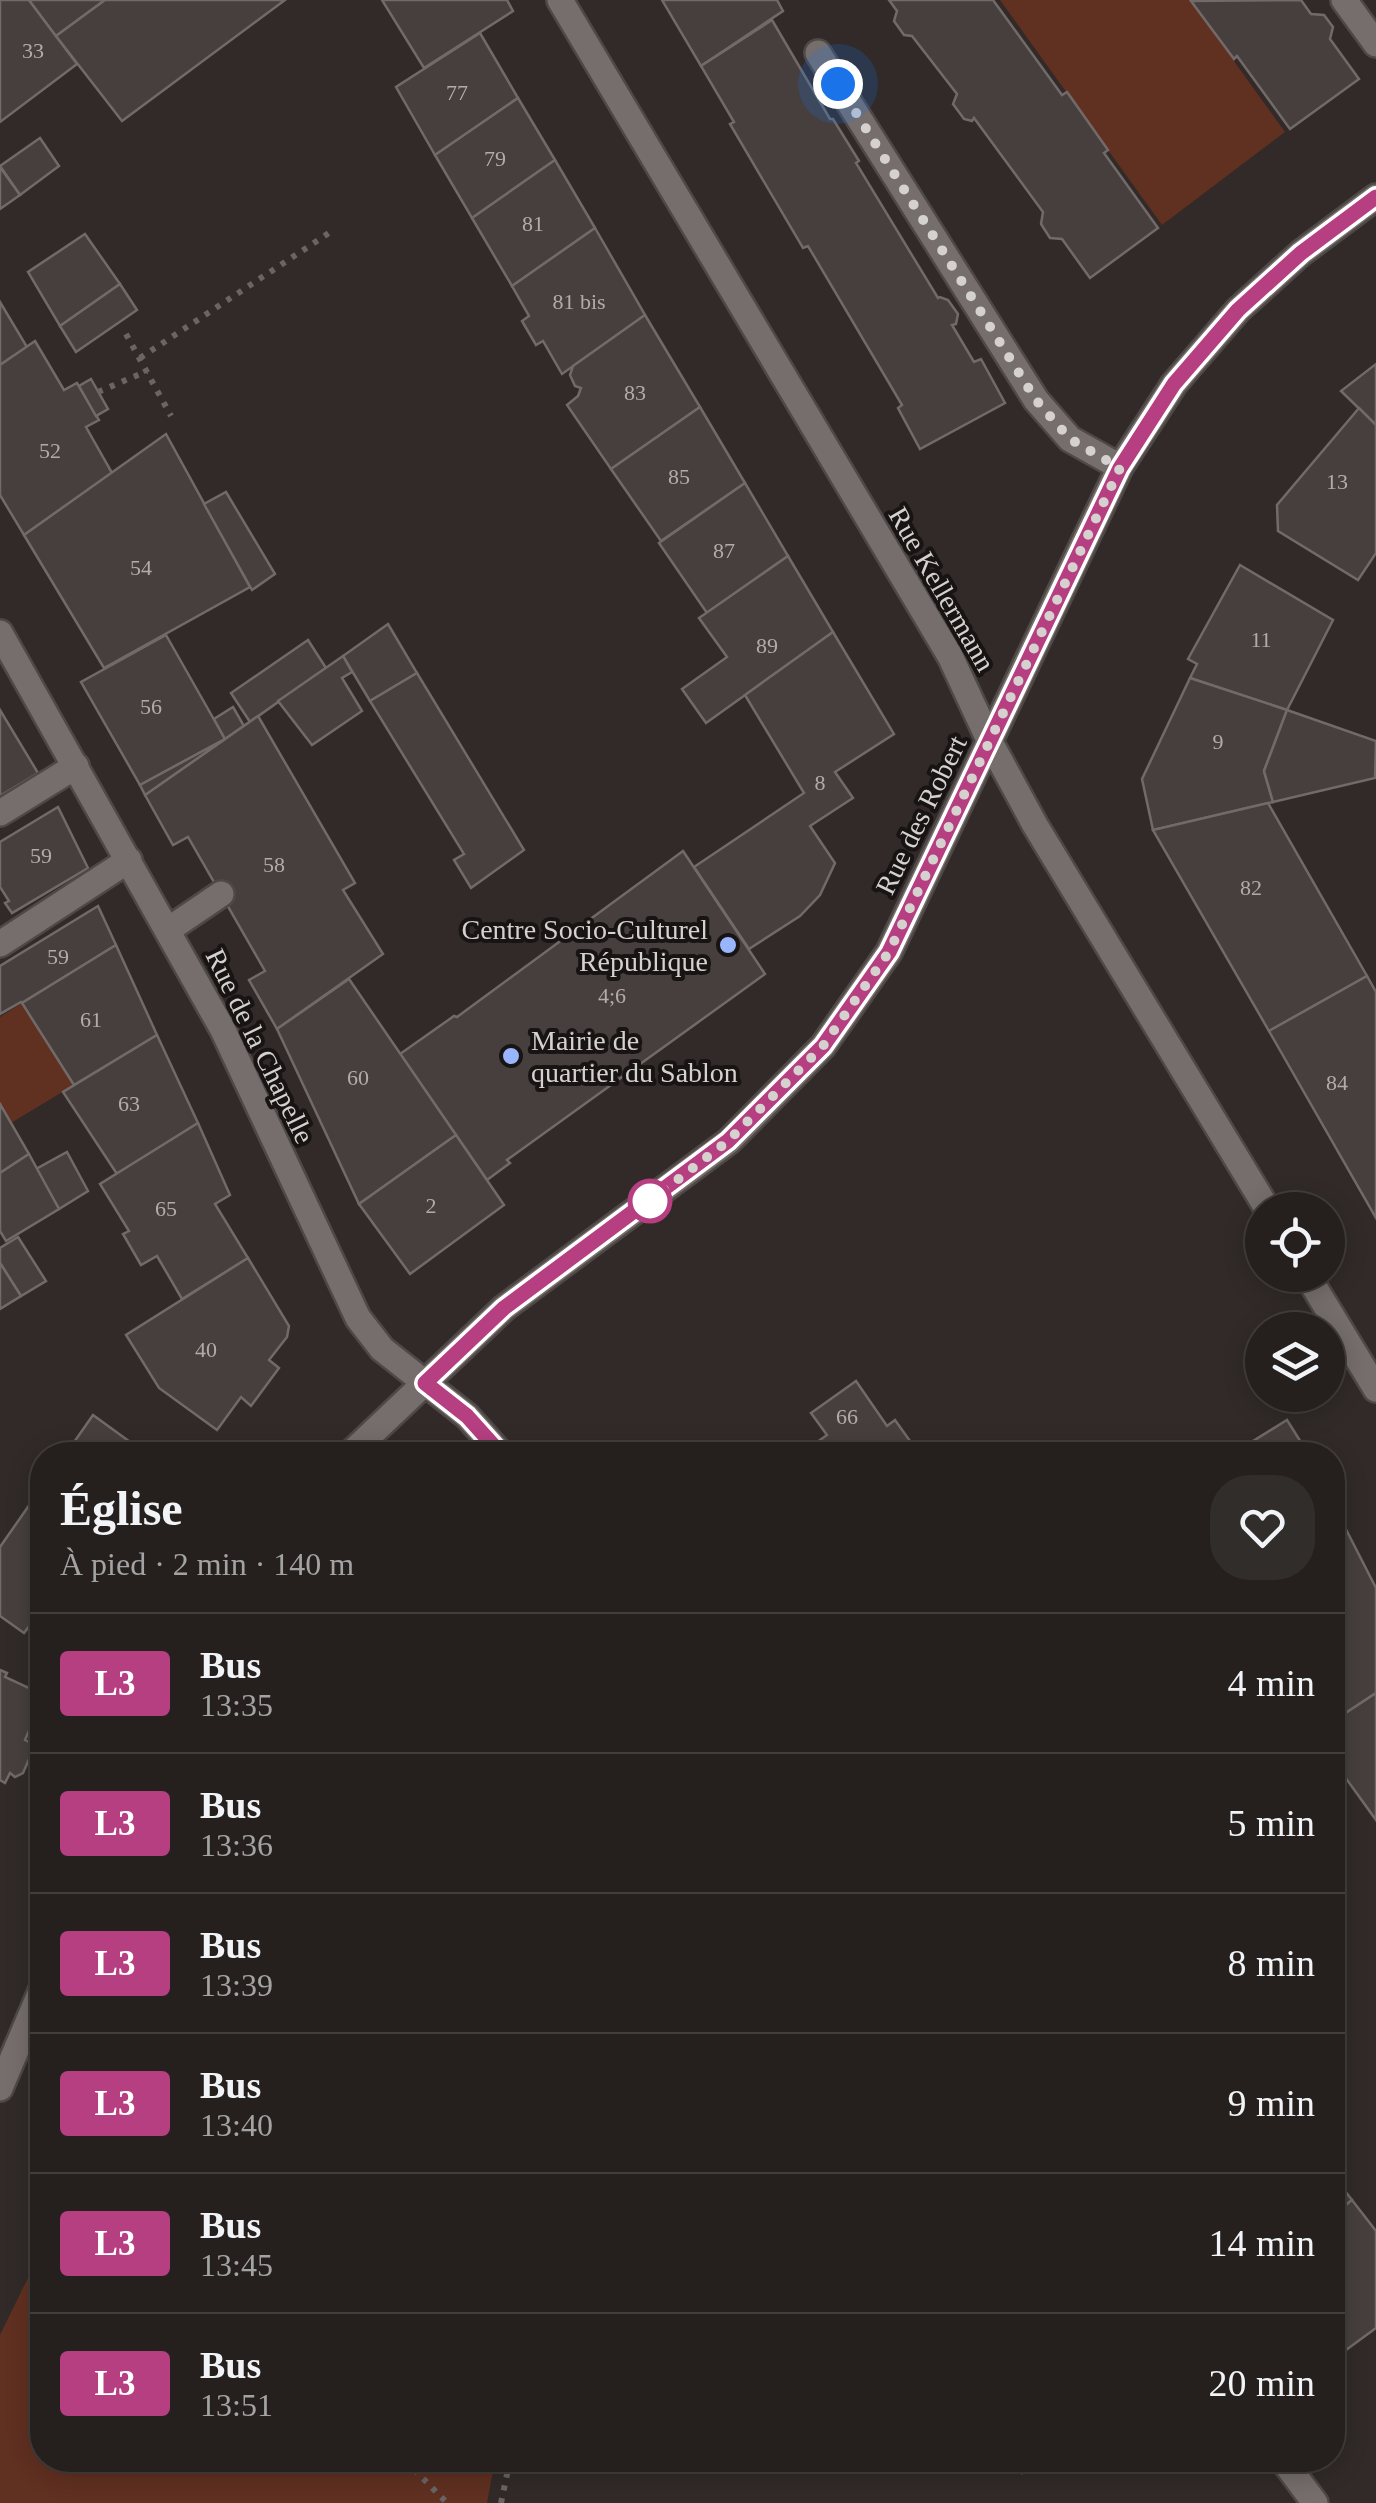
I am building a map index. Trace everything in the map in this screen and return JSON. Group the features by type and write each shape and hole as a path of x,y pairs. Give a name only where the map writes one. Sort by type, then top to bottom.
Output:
{"street":[{"name":"Rue Kellermann","path":"560,0 950,656 1035,826 1257,1192"},
{"path":"1344,0 1376,44"},
{"path":"818,53 1036,400 1070,439 1120,468"},
{"name":"Rue des Robert","path":"363,1442 504,1308 728,1141 823,1046 889,952 1120,468 1174,384 1238,310 1301,253 1376,197"},
{"name":"Rue de la Chapelle","path":"0,633 223,1030 358,1318 382,1350 467,1416 490,1442"},
{"path":"0,813 76,766"},
{"path":"0,944 130,860"},
{"path":"168,930 221,894"},
{"path":"1317,1292 1376,1389"},
{"path":"0,2088 30,2017"},
{"path":"1292,2472 1315,2503"}],"path":[{"path":"140,358 335,229"},
{"path":"126,334 172,416"},
{"path":"98,392 147,370"},
{"path":"416,2472 446,2503"},
{"path":"501,2503 507,2472"}],"shaded area":[{"path":"1000,0 1190,0 1285,132 1162,225"},
{"path":"22,1003 74,1085 11,1123 0,1104 0,1017"},
{"path":"30,2274 30,2472 493,2472 487,2503 0,2503 0,2335"}],"building":[{"path":"0,0 29,0 77,64 0,122"},
{"path":"29,0 105,0 56,36"},
{"path":"105,0 285,0 122,121 56,36"},
{"path":"382,0 507,0 513,11 424,68"},
{"path":"662,0 777,0 783,11 701,66"},
{"path":"889,0 993,0 1062,95 1067,92 1108,150 1104,153 1158,228 1090,278 1062,239 1050,238 1041,224 1043,212 974,118 964,119 953,104 957,94 912,36 904,35 894,21 897,11"},
{"path":"1301,0 1311,14 1324,15 1333,27 1330,39 1359,79 1290,129 1191,1"},
{"path":"772,20 938,298 948,300 958,314 956,324 952,325 974,362 981,359 1005,403 920,449 898,408 902,405 808,246 803,248 730,124 734,122 701,66"},
{"path":"480,33 518,98 435,155 396,87"},
{"path":"518,98 555,160 472,218 435,155"},
{"path":"40,138 59,166 20,195 0,166"},
{"path":"555,160 595,228 512,286 472,218"},
{"path":"0,167 20,195 0,209"},
{"path":"595,228 645,315 562,374 543,341 536,345 522,321 529,316 512,286"},
{"path":"85,234 120,284 60,326 28,272"},
{"path":"120,284 137,310 76,352 60,326"},
{"path":"0,302 27,347 0,365"},
{"path":"645,315 700,407 611,469 567,405 581,388 575,386 570,375 573,366"},
{"path":"35,341 64,390 77,383 99,420 86,427 112,473 24,535 0,495 0,365"},
{"path":"1376,364 1376,425 1341,391"},
{"path":"91,379 108,409 96,416 79,386"},
{"path":"700,407 745,483 661,541 611,469"},
{"path":"1359,408 1376,425 1376,553 1358,580 1278,531 1277,505"},
{"path":"166,434 250,587 104,668 24,535"},
{"path":"745,483 788,556 707,613 659,543"},
{"path":"226,492 275,574 252,590 204,504"},
{"path":"788,556 833,632 706,723 682,689 727,657 699,618"},
{"path":"1240,565 1333,620 1287,710 1190,678 1197,664 1188,659"},
{"path":"388,624 417,673 370,701 343,656"},
{"path":"833,632 894,734 835,772 853,798 810,826 835,863 820,895 800,916 749,949 694,867 804,793 745,695"},
{"path":"166,635 225,739 140,785 81,682"},
{"path":"308,640 326,668 250,722 231,693"},
{"path":"343,656 352,672 342,678 362,711 312,745 278,701"},
{"path":"417,673 524,850 471,888 454,860 464,854 370,701"},
{"path":"1190,678 1287,710 1264,771 1273,802 1153,830 1142,779"},
{"path":"233,707 244,726 225,739 214,719"},
{"path":"0,710 38,773 0,796"},
{"path":"1287,710 1376,741 1375,778 1273,802 1264,771"},
{"path":"258,716 355,883 343,890 383,954 277,1029 249,980 265,971 188,837 173,845 145,795"},
{"path":"225,739 145,795 140,785"},
{"path":"1268,803 1367,976 1269,1031 1153,830"},
{"path":"58,807 88,868 12,913 0,887 0,842"},
{"path":"683,851 765,974 507,1160 510,1163 487,1180 400,1054 457,1017"},
{"path":"98,906 116,945 0,1014 0,966"},
{"path":"116,945 157,1035 74,1085 22,1003"},
{"path":"1367,976 1376,992 1376,1218 1269,1031"},
{"path":"349,979 456,1135 359,1204 277,1029"},
{"path":"157,1035 198,1123 117,1174 63,1092"},
{"path":"0,1104 29,1154 0,1173"},
{"path":"198,1123 230,1195 215,1204 248,1258 182,1299 157,1256 141,1265 123,1234 129,1231 100,1184"},
{"path":"456,1135 504,1205 410,1274 359,1204"},
{"path":"67,1152 88,1191 59,1209 36,1169"},
{"path":"29,1154 59,1209 6,1241 0,1231 0,1173"},
{"path":"18,1237 46,1281 21,1296 0,1263 0,1248"},
{"path":"248,1258 289,1326 287,1337 269,1360 279,1368 251,1406 241,1397 217,1430 159,1388 126,1335"},
{"path":"0,1263 21,1296 0,1309"},
{"path":"856,1381 887,1426 895,1420 911,1442 817,1442 827,1435 811,1413"},
{"path":"93,1415 130,1442 74,1442"},
{"path":"1287,1420 1301,1442 1251,1442"},
{"path":"30,1504 30,1625 24,1633 0,1616 0,1547"},
{"path":"1345,1527 1376,1588 1376,1693 1345,1713"},
{"path":"0,1670 7,1673 5,1677 30,1688 30,1729 25,1740 30,1742 30,1757 23,1773 15,1777 10,1773 5,1783 0,1780"},
{"path":"1376,1693 1376,1820 1345,1777 1345,1713"},
{"path":"1352,2200 1376,2231 1376,2328 1346,2350 1345,2349 1345,2206"}],"bus line":[{"name":"L3","path":"490,1442 467,1416 425,1383 504,1308 728,1141 823,1046 889,952 1120,468 1174,384 1238,310 1301,253 1376,197"}],"place":[{"name":"Centre Socio-Culturel République","path":"728,945"},
{"name":"Mairie de quartier du Sablon","path":"511,1056"}],"route":[{"path":"650,1201 728,1141 823,1046 889,952 1120,468 1070,439 1036,400 838,84"}]}
